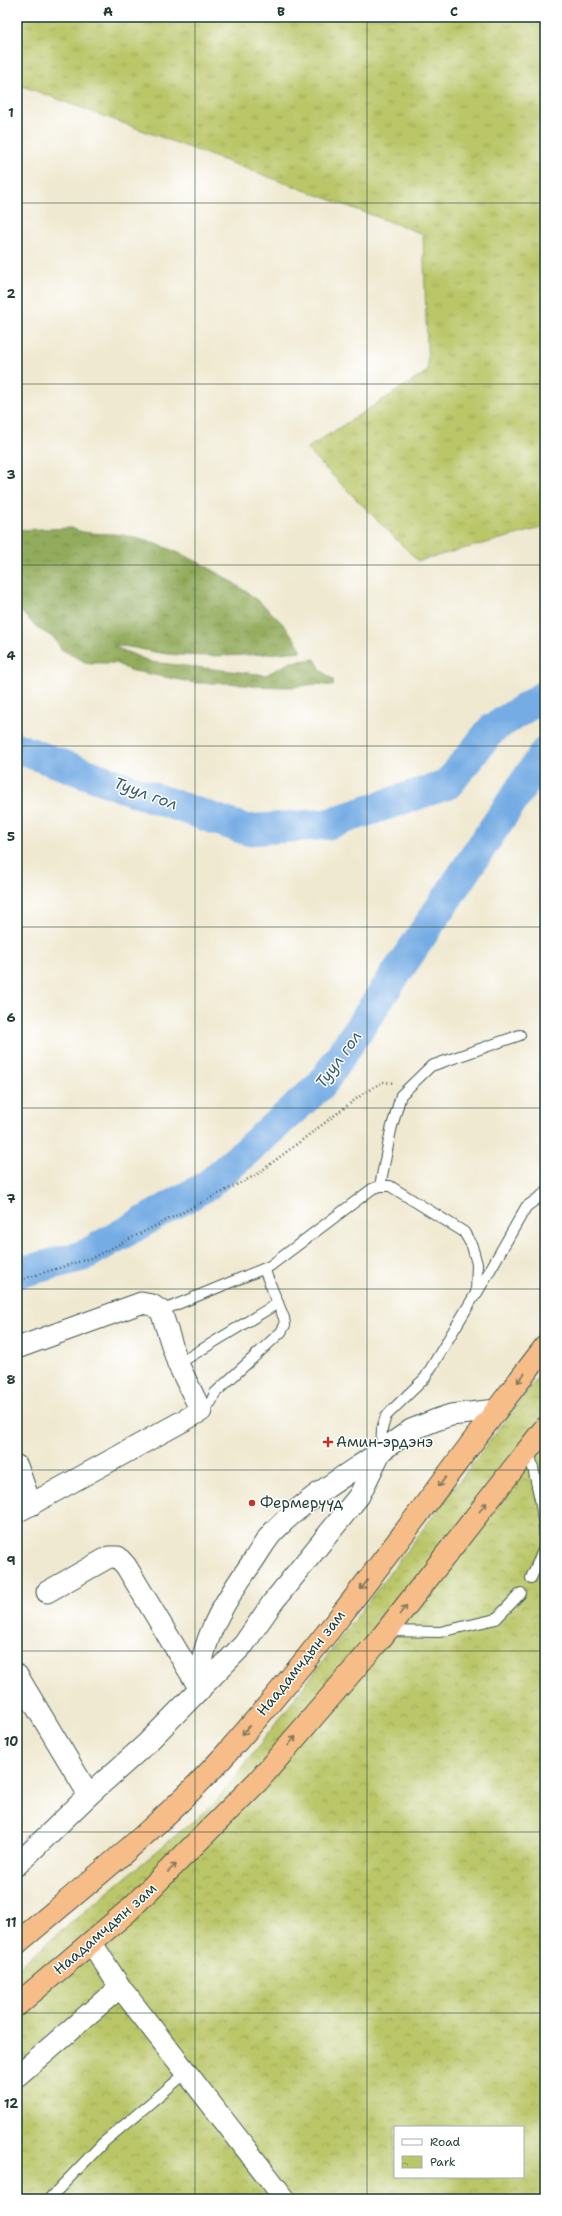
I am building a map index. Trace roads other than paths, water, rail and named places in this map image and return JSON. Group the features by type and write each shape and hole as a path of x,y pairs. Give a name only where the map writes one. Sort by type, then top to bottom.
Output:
{"highway":[{"name":"Наадамчдын зам","path":"17,1942 96,1877 166,1814 224,1756 290,1678 359,1592 545,1347"},
{"name":"Наадамчдын зам","path":"17,2005 128,1912 258,1781 386,1631 545,1428"}],"street":[{"path":"17,1348 141,1302 152,1305 161,1311 178,1364 201,1411 24,1508 17,1466"},
{"path":"200,1690 199,1670 203,1653 227,1598 273,1531 318,1494 411,1430 451,1416 497,1410"},
{"path":"17,1865 89,1795 146,1744 244,1644 273,1602 359,1496 381,1451"},
{"path":"47,1592 109,1557 118,1557 126,1566 200,1690"},
{"path":"17,1675 89,1795"},
{"path":"91,1942 120,1987 285,2199"},
{"path":"17,2076 120,1987"}],"lane":[{"path":"380,1186 391,1130 401,1095 431,1066 520,1035"},
{"path":"161,1311 264,1269 372,1189 380,1186 390,1186 464,1232 472,1246 477,1264 476,1293"},
{"path":"381,1451 382,1429 386,1416 425,1378 526,1207 545,1194"},
{"path":"201,1411 211,1402 215,1393 281,1332 285,1325 264,1269"},
{"path":"178,1364 278,1303"},
{"path":"528,1450 541,1504 545,1537"},
{"path":"531,1578 545,1546"},
{"path":"386,1631 440,1632 496,1619 521,1593"},
{"path":"49,2199 104,2142 186,2073"}],"waterway":[{"name":"Туул гол","path":"17,748 128,789 247,830 328,824 448,784 492,729 545,695"},
{"name":"Туул гол","path":"17,1273 83,1256 208,1185 321,1085 545,752"}],"place":[{"name":"Амин-эрдэнэ","path":"328,1442"},
{"name":"Фермерүүд","path":"252,1503"}]}
